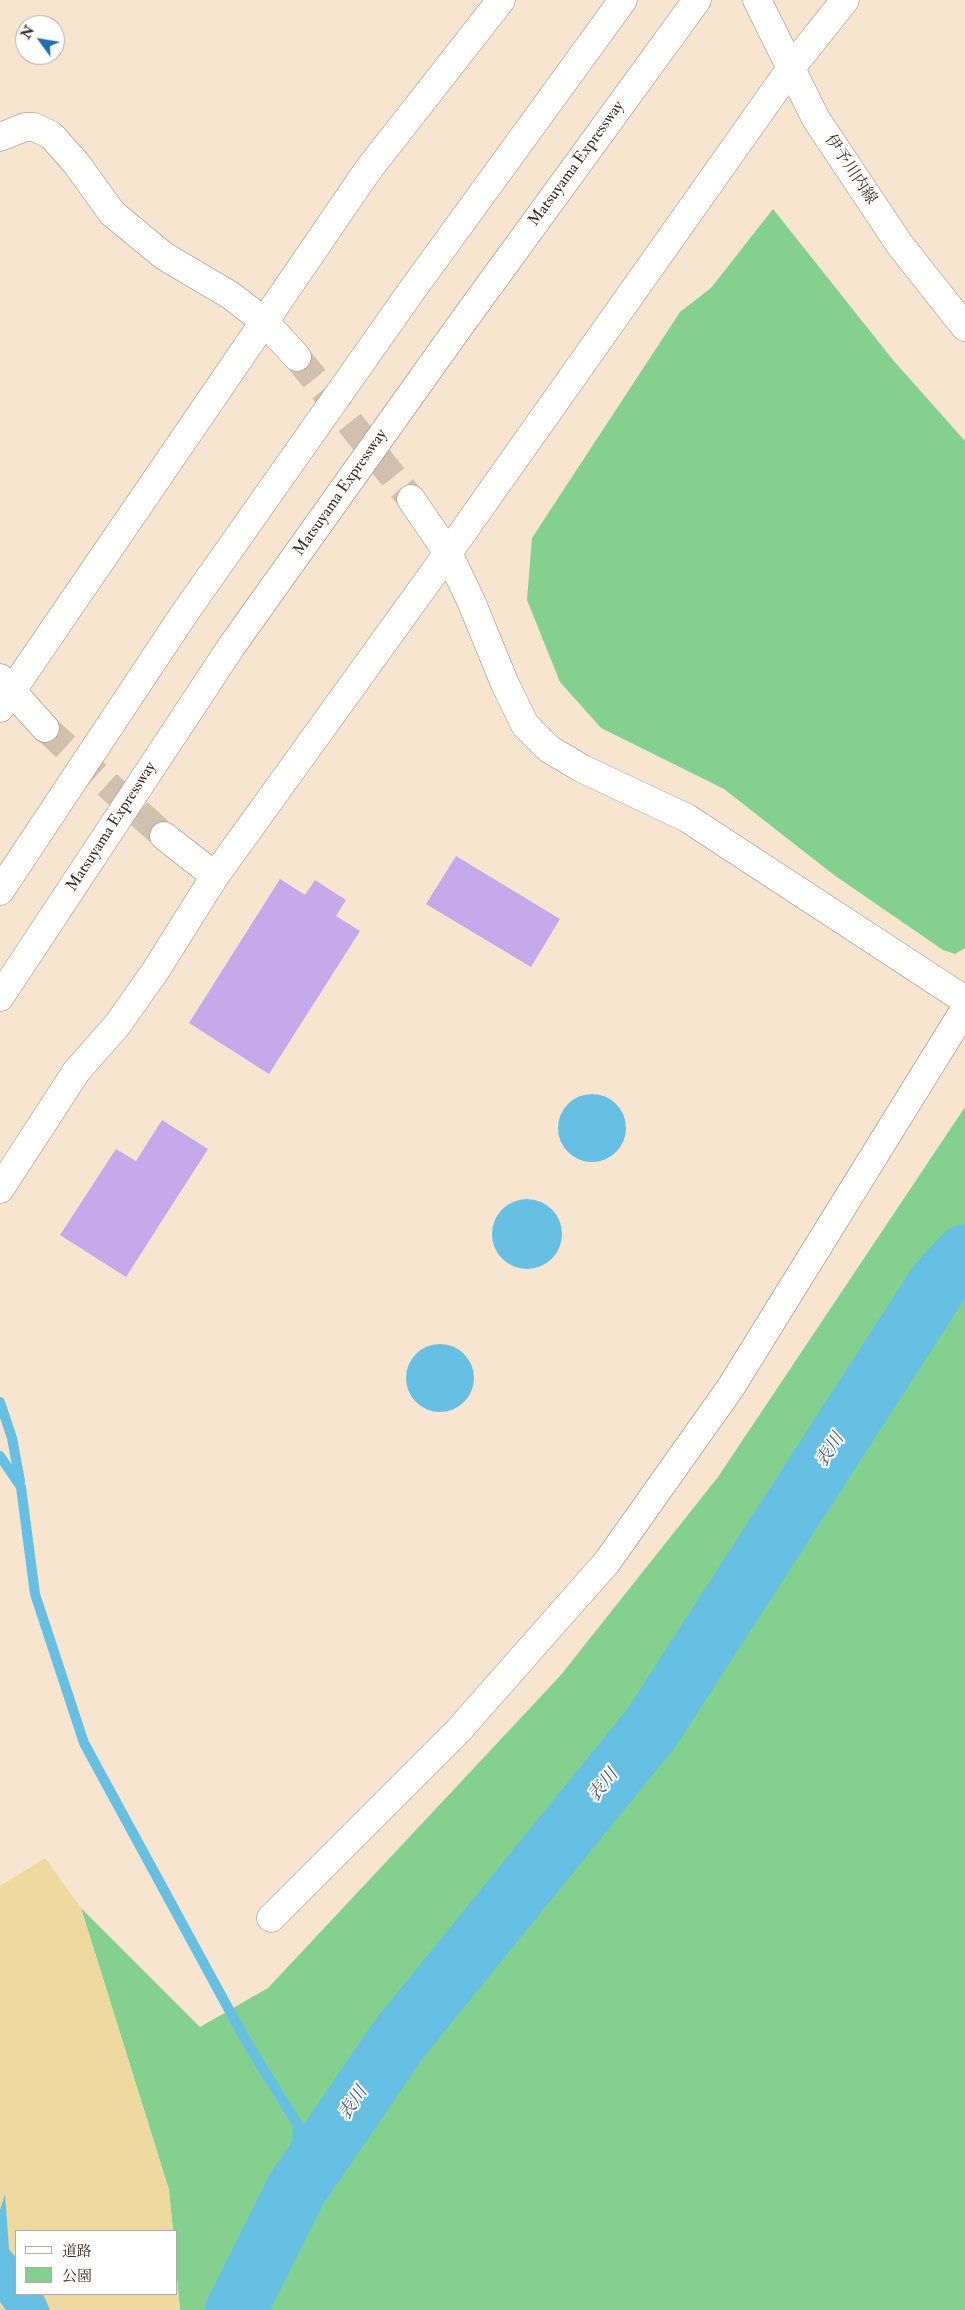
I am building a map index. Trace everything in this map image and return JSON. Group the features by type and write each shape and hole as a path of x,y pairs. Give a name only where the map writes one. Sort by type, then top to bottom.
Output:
{"main road":[{"path":"45,728 4,692 368,170 501,0"},
{"path":"0,890 184,614 410,293 623,0"},
{"name":"Matsuyama Expressway","path":"0,997 231,647 459,327 697,0"},
{"name":"伊予川内線","path":"757,0 816,118 900,244 965,327"},
{"path":"0,1189 76,1072 118,1024 156,970 215,876 448,553 791,68 845,0"},
{"path":"0,137 25,126 34,127 51,135 76,164 112,213 164,256 230,296 264,321 297,357"},
{"path":"411,499 448,553 471,601 505,684 525,724 549,749 583,769 687,818 965,1000"},
{"path":"164,836 215,876"},
{"path":"271,1918 458,1732 607,1562 731,1386 965,1008"}],"green space":[{"path":"773,209 893,360 965,441 965,948 955,954 943,950 834,875 724,789 601,728 560,682 527,600 532,538 680,312 711,288"},
{"path":"965,1107 965,2310 180,2310 178,2230 173,2230 169,2190 81,1908 200,2027 268,1988 560,1676 718,1477"}],"sand":[{"path":"45,1858 81,1908 169,2190 173,2230 15,2230 15,2295 178,2295 178,2290 180,2310 0,2310 0,1886"}],"water":[{"path":"592,1094 605,1097 616,1104 623,1115 626,1128 623,1141 616,1152 605,1159 592,1162 579,1159 568,1152 561,1141 558,1128 561,1115 568,1104 579,1097"},
{"path":"527,1199 540,1202 552,1209 559,1221 562,1234 559,1247 552,1259 540,1266 527,1269 514,1266 502,1259 495,1247 492,1234 495,1221 502,1209 514,1202"},
{"path":"433,1344 447,1344 459,1349 469,1359 474,1371 474,1385 469,1397 459,1407 447,1412 433,1412 421,1407 411,1397 406,1385 406,1371 411,1359 421,1349"},
{"path":"5,2194 9,2249 15,2257 15,2295 43,2295 50,2310 6,2310 0,2302 0,2210"}],"building":[{"path":"456,856 560,919 531,967 426,904"},
{"path":"280,879 305,895 315,880 346,900 336,916 360,931 269,1074 189,1023"},
{"path":"162,1120 208,1149 126,1277 60,1235 116,1149 136,1161"}],"waterway":[{"name":"表川","path":"236,2310 296,2190 399,2039 652,1727 938,1284 965,1255"},
{"path":"0,1402 12,1438 20,1481"},
{"path":"0,1456 21,1487 35,1594 84,1743 246,2041 298,2125 296,2190"}],"tunnel":[{"path":"297,357 411,499"},
{"path":"45,728 164,836"}]}
